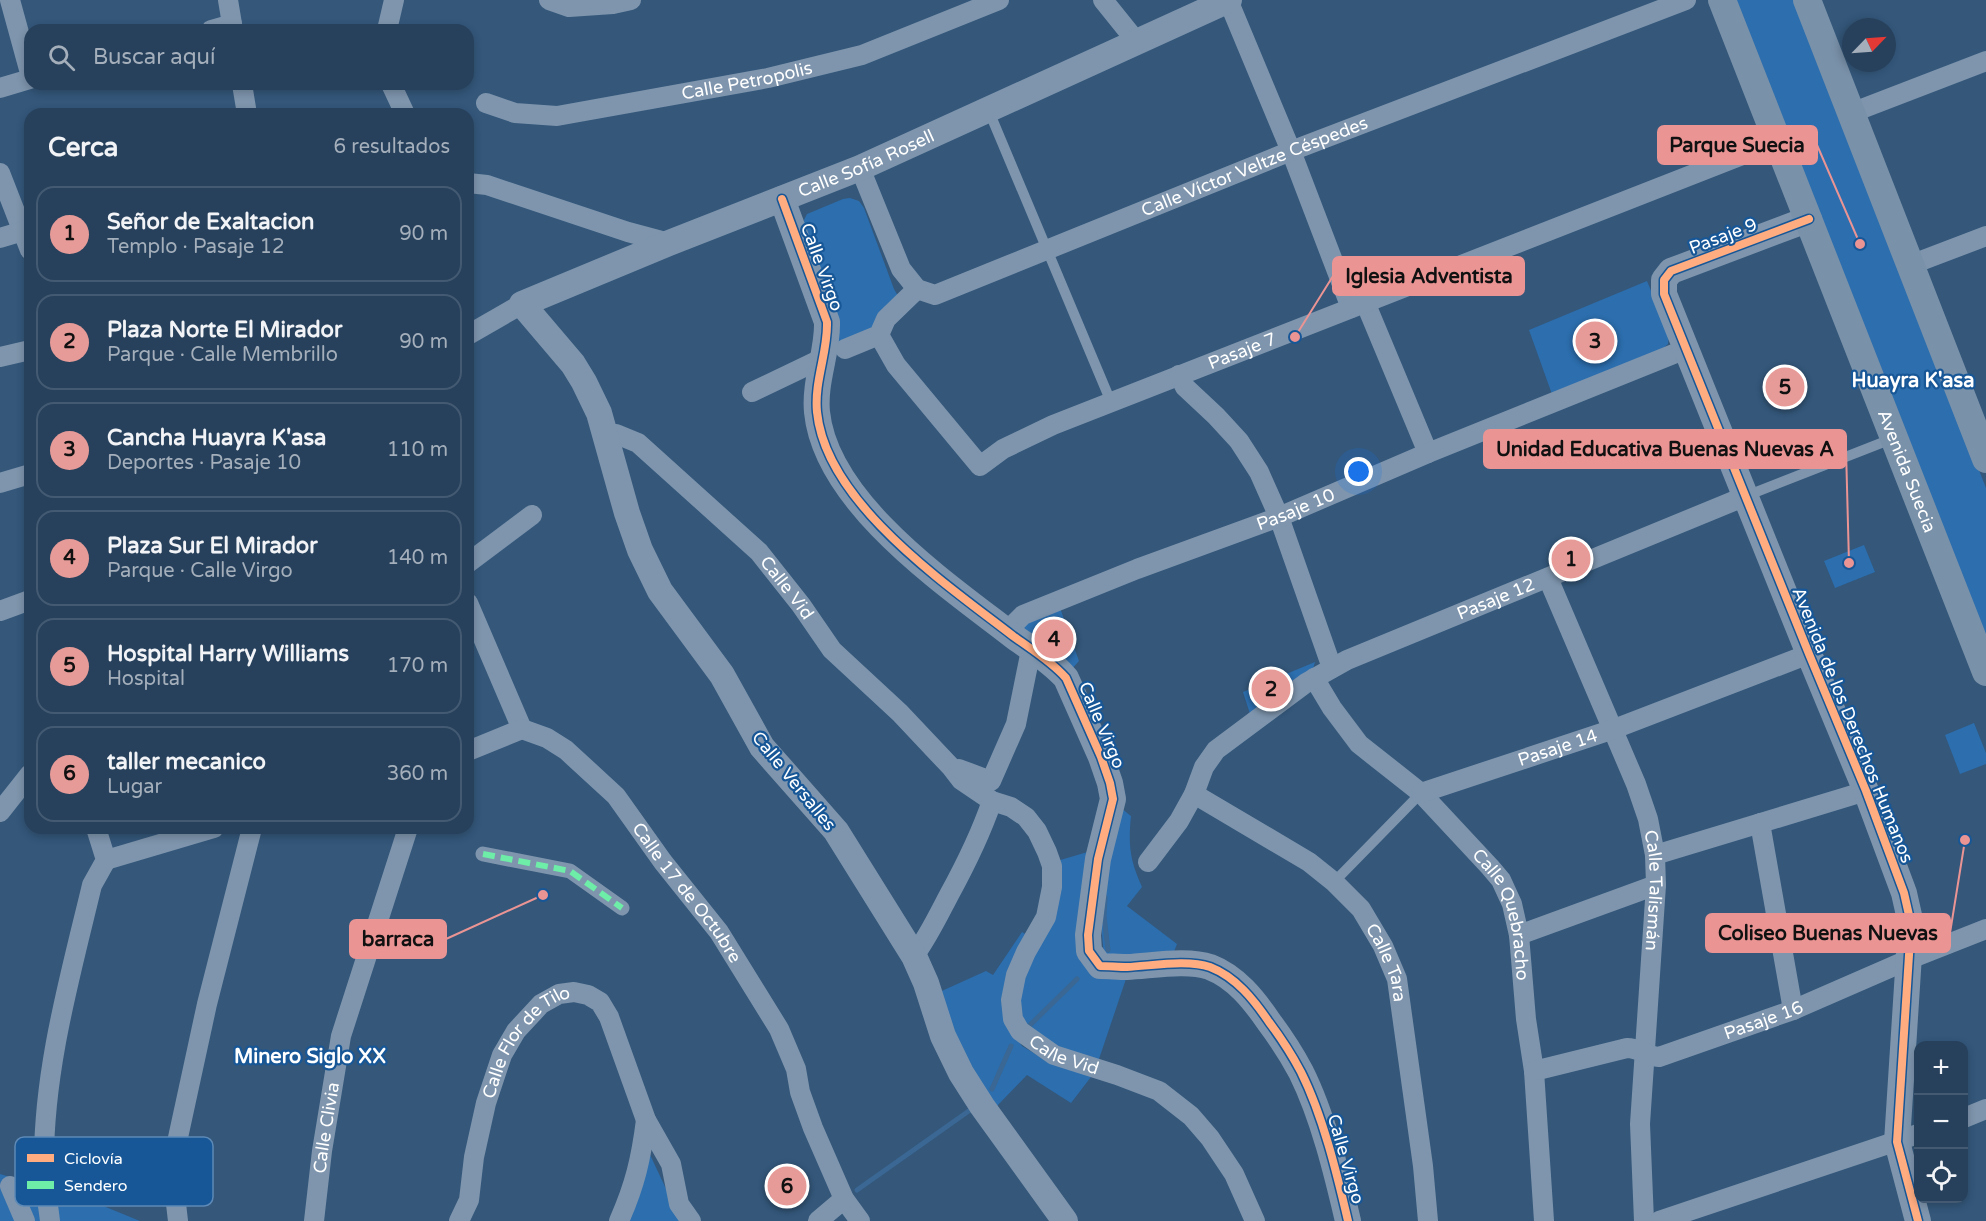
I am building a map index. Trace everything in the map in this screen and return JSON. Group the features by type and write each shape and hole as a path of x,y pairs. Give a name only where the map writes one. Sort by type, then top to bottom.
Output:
{"main road":[{"name":"Avenida Suecia","path":"1722,0 1986,672"},
{"path":"1807,0 1910,265 1979,421 1986,459"}],"street":[{"path":"10,0 24,51"},
{"path":"228,0 232,24"},
{"path":"388,24 394,0"},
{"path":"549,0 569,7 613,4 631,0"},
{"name":"Calle Petropolis","path":"486,103 515,113 557,116 768,78 862,55 999,0"},
{"path":"1103,0 1136,41"},
{"path":"1228,0 1290,151 1358,305 1428,453"},
{"name":"Calle Sofía Rosell","path":"474,332 522,304 860,168 1228,0"},
{"name":"Calle Víctor Veltze Céspedes","path":"917,289 935,295 1290,151 1686,0"},
{"path":"1851,113 1986,61"},
{"path":"0,88 24,81"},
{"path":"243,90 246,108"},
{"path":"394,90 402,108"},
{"name":"Pasaje 7","path":"879,335 896,365 980,466 1003,449 1023,439 1111,402 1778,141"},
{"path":"845,349 879,335 886,319 917,289 901,269 860,168"},
{"path":"0,173 24,224"},
{"path":"474,184 488,185 628,232 669,243"},
{"name":"Calle Virgo","path":"782,199 827,322 827,336 816,393 817,412 822,441 836,470 865,508 905,552 1031,650 1057,667 1066,678 1110,783 1113,799 1098,859 1088,935 1089,951 1100,966 1126,967 1172,963 1207,966 1222,973 1244,990 1280,1037 1302,1074 1334,1163 1348,1221"},
{"name":"Pasaje 9","path":"1664,294 1664,280 1671,271 1809,219"},
{"path":"0,238 24,231"},
{"path":"1910,265 1986,236"},
{"name":"Avenida de los Derechos Humanos","path":"1664,294 1866,791 1904,893 1911,924 1908,1138 1918,1221"},
{"name":"Calle Versalles","path":"522,304 573,364 584,382 598,413 612,454 627,513 640,550 660,591 722,675 762,747 836,831 914,956 926,983 943,1036 961,1073 982,1107 1065,1221"},
{"name":"Pasaje 10","path":"1007,631 1023,615 1137,569 1279,518 1428,453 1686,349"},
{"path":"0,357 24,351"},
{"path":"752,392 821,359"},
{"path":"1179,375 1185,387 1239,441 1259,472 1279,518 1332,668"},
{"name":"Calle Vid","path":"604,435 616,434 638,443 759,552 801,605 832,650 900,713 951,766 961,780 992,791 1026,817 1037,831 1047,852 1052,866 1052,887 1046,917 1016,975 1011,1000 1013,1019 1020,1031 1054,1055 1159,1091 1191,1116 1210,1138 1234,1174 1255,1221"},
{"path":"0,483 24,476"},
{"name":"Pasaje 12","path":"1148,862 1179,821 1194,794 1204,767 1216,750 1314,678 1347,660 1746,496"},
{"path":"474,558 532,515"},
{"name":"Calle Talismán","path":"1548,578 1614,729 1648,819 1655,855 1656,885 1643,1053 1639,1142 1644,1221"},
{"path":"0,611 24,602"},
{"path":"474,621 522,729 474,751"},
{"path":"914,956 926,939 984,825 992,791 1016,724 1031,650"},
{"name":"Pasaje 14","path":"1421,793 1614,729 1809,654"},
{"name":"Calle Quebracho","path":"1314,678 1332,708 1359,744 1421,793 1501,880 1512,904 1519,935 1526,1020 1534,1071 1544,1221"},
{"name":"Calle 17 de Octubre","path":"522,729 547,738 566,750 616,796 663,862 719,932 779,1029 796,1069 800,1092 813,1128 844,1199 860,1221"},
{"path":"0,812 24,782"},
{"path":"1655,855 1866,791"},
{"name":"Calle Tara","path":"1194,794 1309,862 1334,882 1361,909 1383,946 1397,979 1423,1166 1428,1221"},
{"path":"1760,823 1793,1010"},
{"path":"98,834 106,860"},
{"path":"45,1137 46,1111 54,1057 92,885 106,860 194,834"},
{"path":"178,1137 207,1004 250,834"},
{"name":"Calle Clivia","path":"314,1221 322,1152 341,1036 406,834"},
{"path":"483,854 570,872 622,908"},
{"path":"1519,935 1656,885"},
{"name":"Pasaje 16","path":"1534,1071 1627,1048 1635,1048 1643,1053 1659,1057 1793,1010 1986,928"},
{"name":"Calle Flor de Tilo","path":"459,1221 468,1200 474,1157 484,1114 502,1055 516,1031 541,1004 559,994 574,992 588,995 600,1002 609,1017 646,1120 671,1164 679,1204 691,1221"},
{"path":"1968,1116 1986,1109"},
{"path":"620,1221 633,1190 642,1152 646,1120"},
{"path":"1659,1221 1908,1138"},
{"path":"10,1186 15,1198"},
{"path":"818,1221 844,1199"},
{"path":"19,1206 25,1221"},
{"path":"48,1206 50,1221"},
{"path":"177,1206 178,1221"}],"lane":[{"path":"988,109 1111,402"},
{"path":"1746,496 1894,438"},
{"name":"Pasaje 14","path":"1334,882 1421,793"}],"shaded area":[{"path":"1734,0 1795,0 1986,488 1986,644"},
{"path":"850,198 859,201 864,208 898,296 865,336 836,347 802,224 807,214"},
{"path":"1647,281 1669,334 1668,344 1660,351 1553,397 1529,330"},
{"path":"1864,545 1875,572 1835,588 1824,561"},
{"path":"1060,608 1079,661 1071,670 1024,632 1022,624"},
{"path":"1315,662 1313,669 1252,720 1243,692"},
{"path":"1974,723 1986,753 1986,764 1960,774 1945,735"},
{"path":"1117,805 1131,816 1131,853 1142,887 1127,906 1177,944 1173,954 1104,956 1100,912"},
{"path":"1091,851 1078,948 1080,961 1089,970 1128,973 1098,1062 1067,1053 1022,1024 1018,996 1057,861"},
{"path":"1022,932 1030,937 1010,1029 1022,1046 1047,1061 1094,1073 1071,1103 1027,1075 997,1106 972,1081 935,994 986,971 993,975"},
{"path":"645,1144 667,1191 685,1221 611,1221"},
{"path":"0,1174 15,1179 15,1206 103,1206 140,1221 0,1221"}],"waterway":[{"path":"1105,897 1104,916 1108,950"},
{"path":"1029,1026 1077,979"},
{"path":"992,1089 1011,1046"},
{"path":"857,1190 973,1108"}],"marked path":[{"path":"483,854 570,871 622,908"}],"cycle path":[{"path":"782,199 827,322 817,389 817,412 825,446 842,478 865,509 893,539 955,592 1047,661 1066,678 1101,757 1113,799 1098,859 1088,935 1089,951 1100,966 1127,967 1191,963 1210,967 1228,977 1244,990 1282,1040 1309,1089 1329,1145 1348,1221"},
{"path":"1809,219 1671,271 1664,280 1664,294 1866,791 1904,893 1911,924 1897,1142 1918,1221"}],"place":[{"name":"Parque Suecia","path":"1860,244"},
{"name":"Iglesia Adventista","path":"1295,337"},
{"name":"Cancha Huayra K'asa","path":"1595,341"},
{"name":"Hospital Harry Williams","path":"1785,387"},
{"name":"Señor de Exaltacion","path":"1571,559"},
{"name":"Unidad Educativa Buenas Nuevas A","path":"1849,563"},
{"name":"Plaza Sur El Mirador","path":"1054,639"},
{"name":"Plaza Norte El Mirador","path":"1271,689"},
{"name":"Coliseo Buenas Nuevas","path":"1965,840"},
{"name":"barraca","path":"543,895"},
{"name":"taller mecanico","path":"787,1186"}],"district":[{"name":"Huayra K'asa","path":"1913,380"},
{"name":"Minero Siglo XX","path":"310,1056"}]}
